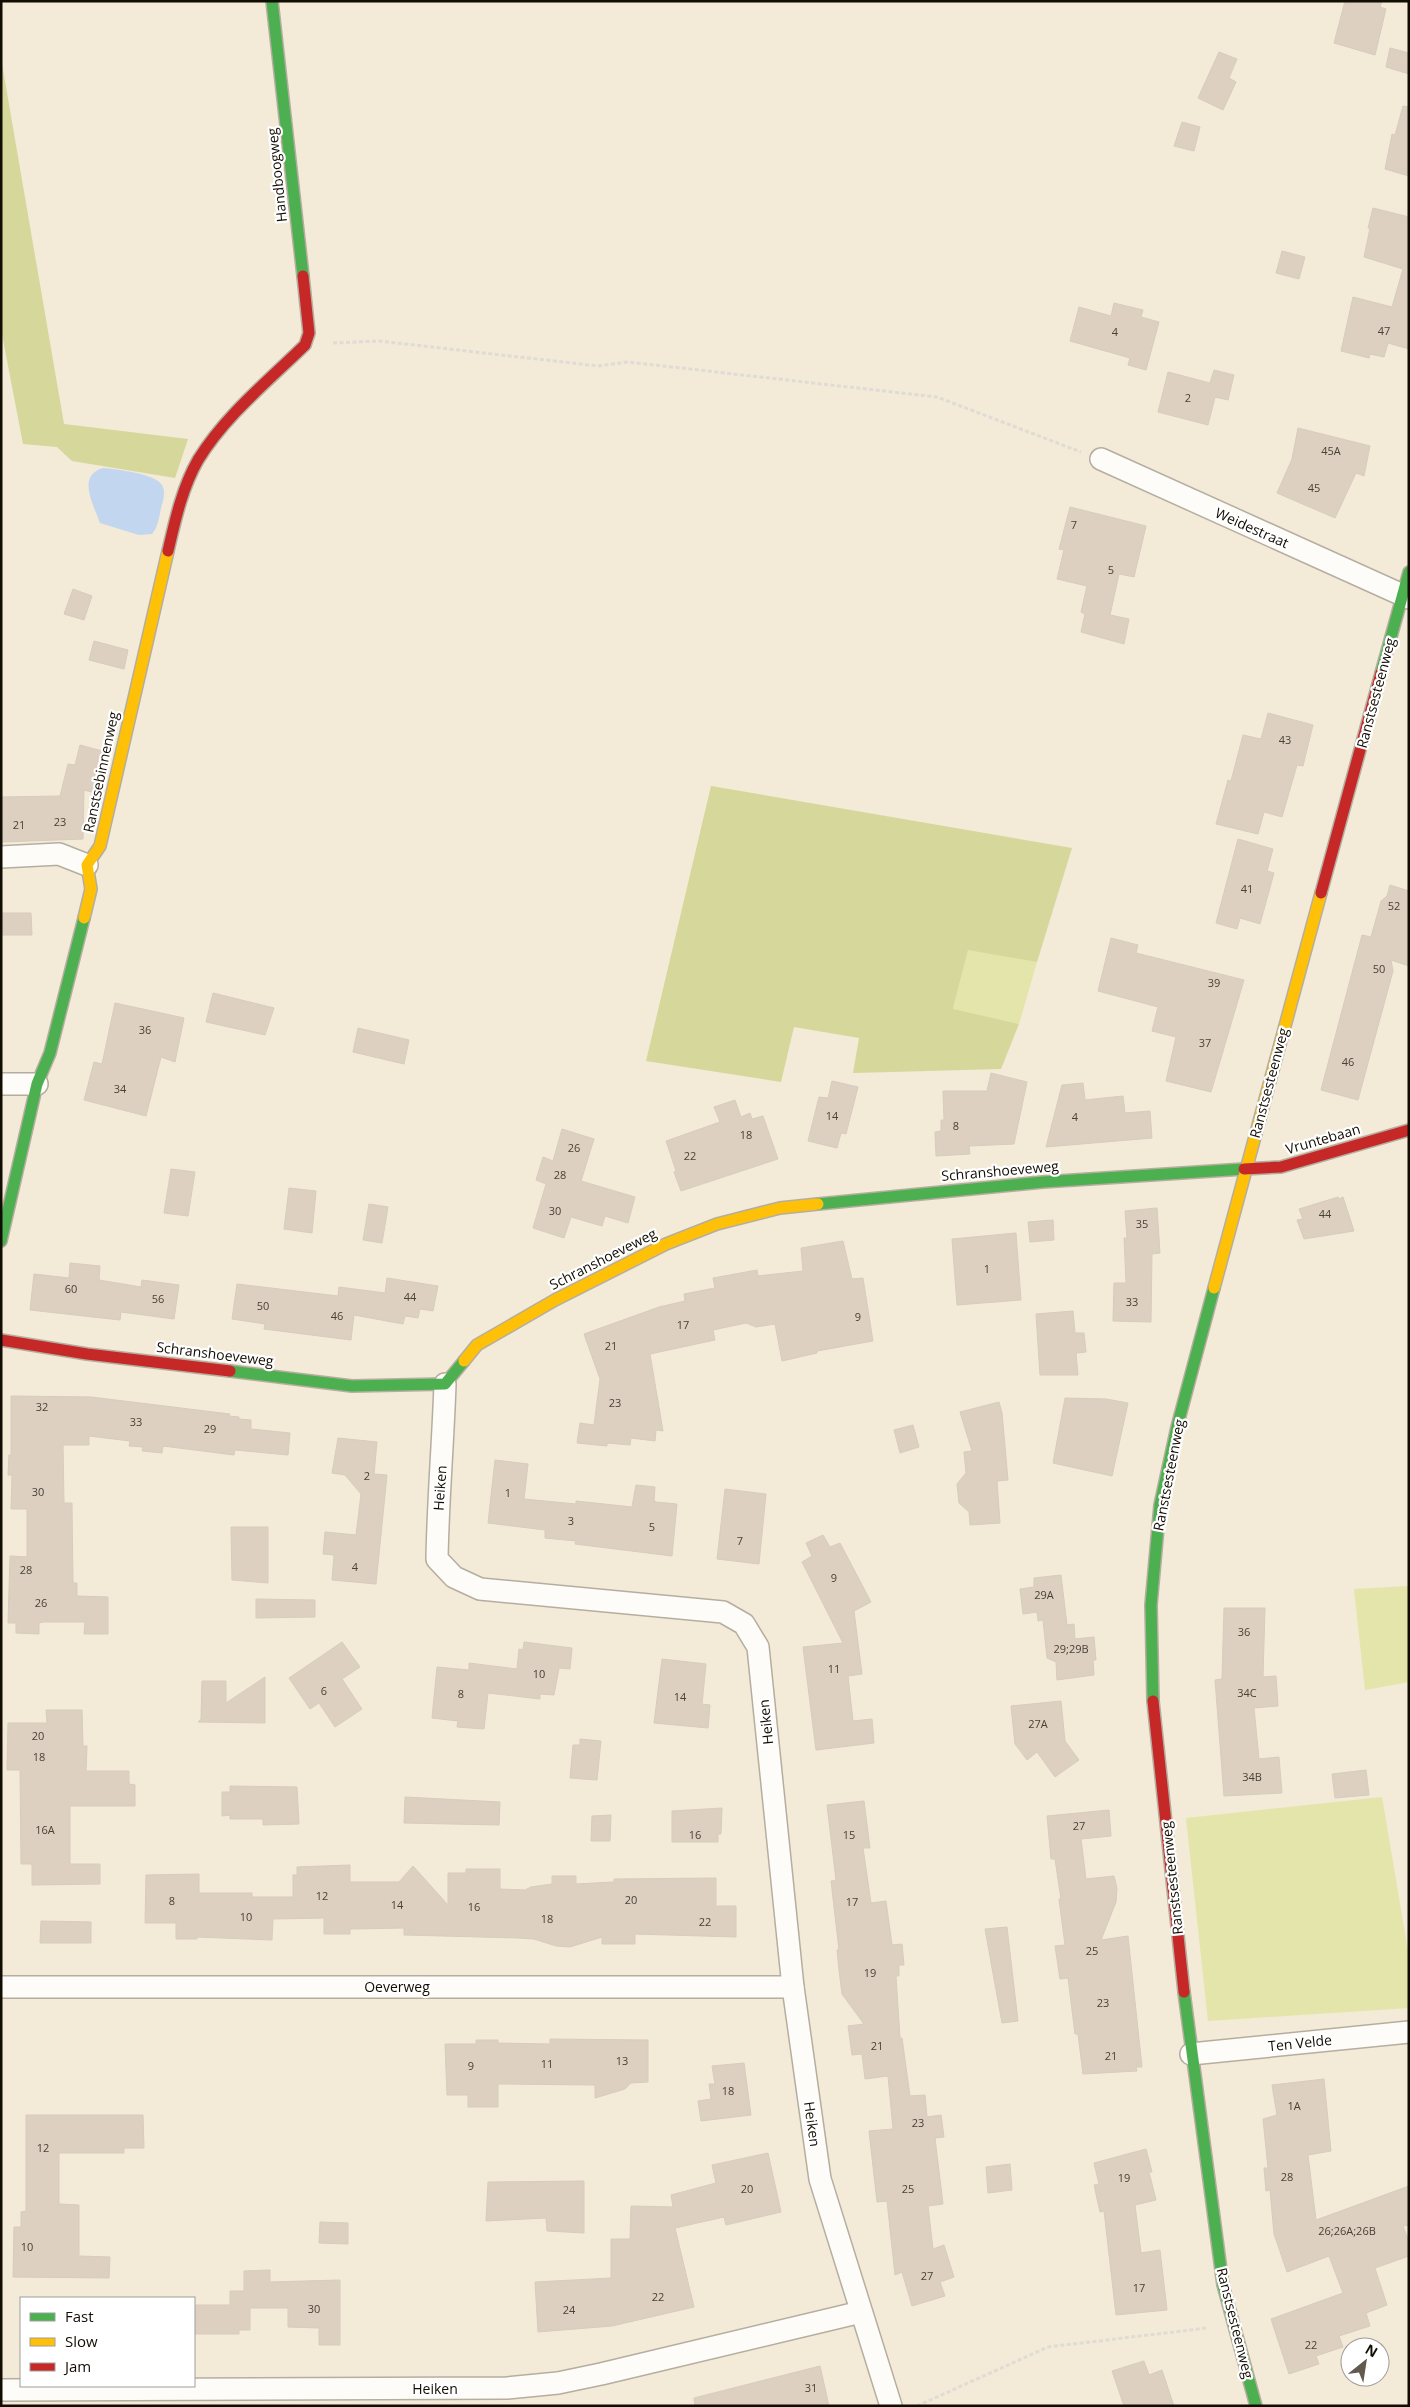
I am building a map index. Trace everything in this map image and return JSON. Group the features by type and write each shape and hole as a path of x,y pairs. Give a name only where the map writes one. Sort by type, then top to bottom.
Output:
{"street":[{"name":"Handboogweg","path":"272,1 309,333 305,345"},
{"name":"Ranstsebinnenweg","path":"87,865 100,846 118,761 179,505 197,462 218,431 305,345"},
{"name":"Weidestraat","path":"1101,459 1406,597"},
{"name":"Ranstsesteenweg","path":"1256,2406 1232,2325 1223,2285 1192,2054 1152,1695 1152,1587 1160,1505 1168,1463 1245,1170 1406,597 1409,572"},
{"path":"1,857 59,854 87,865 91,889 50,1053 37,1084 1,1241"},
{"path":"1,1084 37,1084"},
{"name":"Vruntebaan","path":"1245,1170 1280,1167 1409,1130"},
{"name":"Schranshoeveweg","path":"1,1340 87,1354 352,1386 445,1384 478,1345 486,1340 563,1296 666,1244 717,1224 780,1208 850,1200 1044,1182 1245,1170"},
{"name":"Heiken","path":"445,1384 443,1443 438,1498 437,1559 454,1578 480,1589 723,1612 744,1624 758,1647 793,1987 820,2179 891,2406"},
{"name":"Oeverweg","path":"1,1987 793,1987"},
{"name":"Ten Velde","path":"1192,2054 1409,2032"},
{"name":"Heiken","path":"1,2390 507,2388 558,2383 601,2374 861,2312"}],"path":[{"path":"305,345 379,341 598,366 628,362 937,397 1101,459"},
{"path":"917,2406 1048,2347 1232,2325"}],"green space":[{"path":"1,58 64,424 188,439 175,478 72,461 57,447 23,444 1,329"},
{"path":"711,786 1072,848 1037,962 968,950 953,1009 1019,1024 1001,1069 853,1073 859,1038 794,1027 781,1082 646,1061"},
{"path":"968,949 1037,962 1019,1024 953,1010"},
{"path":"1409,1586 1409,1682 1365,1690 1354,1589"},
{"path":"1382,1797 1409,1957 1409,2008 1208,2021 1186,1818"}],"water":[{"path":"103,468 144,475 158,481 162,485 164,491 163,499 157,525 152,534 139,535 100,523 91,500 89,484 90,477"}],"building":[{"path":"1345,1 1382,1 1380,7 1386,9 1375,55 1334,43"},
{"path":"1390,48 1409,53 1409,74 1386,67"},
{"path":"1219,52 1237,59 1229,78 1236,82 1223,110 1198,98"},
{"path":"1403,106 1409,107 1409,176 1385,169 1392,134 1395,135"},
{"path":"1182,122 1200,127 1194,151 1174,146"},
{"path":"1373,208 1409,217 1409,349 1388,343 1384,357 1370,354 1369,358 1341,351 1353,297 1392,307 1403,269 1364,257"},
{"path":"1282,251 1305,257 1299,279 1276,273"},
{"path":"1114,303 1143,310 1141,317 1159,322 1146,370 1128,365 1130,358 1070,341 1079,307 1111,316"},
{"path":"1214,370 1234,375 1228,400 1215,397 1208,425 1158,412 1168,372 1210,383"},
{"path":"1298,428 1370,446 1364,476 1356,473 1335,518 1277,493 1292,459"},
{"path":"1070,507 1146,526 1134,577 1119,574 1110,615 1129,619 1124,644 1081,632 1085,614 1081,612 1087,586 1057,579 1064,550 1059,549"},
{"path":"73,589 92,596 84,620 64,614"},
{"path":"94,641 128,650 124,669 89,660"},
{"path":"1268,713 1313,725 1303,766 1297,765 1282,817 1264,812 1258,834 1216,824 1228,780 1231,781 1243,735 1261,739"},
{"path":"80,745 102,751 104,754 95,793 84,790 83,839 1,842 1,797 60,796 68,764 75,765"},
{"path":"1238,839 1273,849 1267,871 1274,873 1260,924 1240,918 1237,929 1216,923"},
{"path":"1390,885 1409,891 1409,966 1391,960 1393,971 1358,1100 1321,1090 1362,935 1371,937 1381,901 1387,896"},
{"path":"1,913 31,913 32,935 1,935"},
{"path":"1111,938 1138,945 1136,953 1244,980 1211,1092 1166,1081 1176,1037 1152,1031 1158,1007 1098,991"},
{"path":"213,993 274,1008 265,1035 206,1022"},
{"path":"115,1003 184,1018 175,1062 161,1057 146,1116 84,1100 94,1062 102,1064"},
{"path":"358,1028 409,1040 404,1064 353,1052"},
{"path":"991,1073 1027,1082 1014,1144 969,1146 970,1154 936,1156 935,1132 941,1131 941,1120 944,1120 943,1091 987,1091"},
{"path":"832,1081 858,1087 846,1134 841,1133 837,1148 808,1141 819,1097 828,1098"},
{"path":"1083,1083 1085,1100 1123,1096 1125,1113 1150,1111 1152,1138 1046,1147 1062,1085"},
{"path":"735,1100 741,1117 750,1113 752,1119 763,1116 778,1159 681,1191 666,1141 720,1122 714,1107"},
{"path":"562,1129 594,1139 581,1181 635,1197 628,1223 605,1216 602,1226 571,1217 564,1238 533,1228 546,1184 536,1180 543,1157 553,1161"},
{"path":"171,1169 195,1172 188,1216 164,1213"},
{"path":"289,1188 316,1191 312,1233 284,1229"},
{"path":"1338,1197 1339,1199 1343,1197 1354,1231 1304,1239 1297,1220 1303,1219 1299,1209"},
{"path":"369,1204 388,1207 382,1243 363,1240"},
{"path":"1157,1208 1160,1253 1152,1254 1151,1322 1113,1321 1114,1283 1126,1283 1124,1238 1127,1238 1125,1211"},
{"path":"1053,1220 1054,1240 1030,1242 1028,1222"},
{"path":"1016,1233 1021,1300 957,1305 952,1239"},
{"path":"843,1241 852,1279 863,1278 873,1341 817,1351 817,1353 782,1361 775,1324 756,1327 746,1323 713,1330 715,1340 650,1354 663,1431 656,1430 655,1441 631,1438 630,1445 607,1443 607,1446 577,1443 580,1423 594,1425 600,1379 584,1334 659,1307 685,1301 684,1294 715,1288 713,1278 757,1270 758,1276 803,1271 801,1248"},
{"path":"70,1263 100,1266 99,1280 141,1287 142,1280 179,1285 174,1319 121,1312 120,1320 30,1310 34,1274 69,1278"},
{"path":"387,1278 438,1286 433,1311 420,1309 418,1318 405,1316 403,1324 354,1315 351,1340 264,1329 265,1324 232,1319 237,1284 338,1296 339,1287 385,1293"},
{"path":"1073,1311 1075,1333 1084,1333 1086,1352 1076,1353 1078,1375 1040,1375 1036,1314"},
{"path":"11,1396 91,1397 230,1414 229,1416 239,1417 239,1419 251,1420 251,1429 290,1433 288,1455 235,1450 234,1455 163,1446 162,1453 142,1451 143,1447 129,1446 130,1441 89,1436 89,1445 63,1445 64,1503 72,1503 73,1583 77,1583 77,1596 108,1597 108,1634 84,1634 85,1622 44,1622 39,1623 39,1634 16,1633 16,1623 8,1623 10,1556 27,1557 27,1509 11,1509 12,1475 8,1475 9,1455 11,1455"},
{"path":"1065,1398 1106,1399 1128,1403 1112,1476 1053,1463"},
{"path":"999,1402 1002,1413 1008,1480 997,1481 1000,1523 970,1525 969,1512 959,1503 957,1484 966,1473 964,1452 972,1451 960,1412"},
{"path":"913,1425 919,1447 900,1453 894,1430"},
{"path":"338,1438 377,1442 374,1474 387,1475 376,1584 332,1580 334,1555 323,1554 325,1532 356,1535 361,1494 345,1475 332,1473"},
{"path":"495,1460 528,1464 524,1499 576,1504 576,1501 632,1507 636,1485 655,1487 654,1500 656,1502 677,1504 672,1556 575,1544 576,1541 545,1538 545,1530 488,1523"},
{"path":"725,1489 766,1494 759,1564 717,1559"},
{"path":"231,1527 268,1527 268,1583 232,1580"},
{"path":"823,1535 830,1547 840,1543 871,1602 854,1611 862,1674 848,1676 853,1721 872,1719 874,1743 816,1750 803,1647 843,1643 802,1562 812,1556 806,1543"},
{"path":"1061,1575 1067,1625 1074,1624 1075,1639 1094,1637 1096,1660 1093,1660 1094,1675 1057,1680 1056,1662 1047,1658 1043,1620 1038,1621 1037,1612 1023,1614 1020,1589 1034,1587 1034,1578"},
{"path":"256,1599 315,1600 315,1617 256,1618"},
{"path":"1224,1608 1265,1608 1263,1677 1276,1676 1278,1706 1254,1708 1259,1759 1279,1757 1282,1793 1224,1796 1215,1680 1222,1679"},
{"path":"342,1642 360,1667 342,1679 362,1709 335,1727 319,1703 310,1709 289,1678"},
{"path":"524,1642 572,1648 570,1669 559,1668 554,1695 540,1694 540,1699 488,1693 484,1729 457,1727 458,1721 432,1718 437,1667 469,1670 469,1663 517,1669 519,1649 523,1650"},
{"path":"662,1659 706,1664 702,1704 710,1705 708,1728 654,1723"},
{"path":"265,1677 265,1723 198,1722 201,1719 202,1681 226,1681 226,1703"},
{"path":"1061,1701 1065,1741 1079,1760 1055,1777 1037,1752 1027,1760 1015,1744 1011,1706"},
{"path":"46,1710 82,1710 83,1746 87,1746 86,1771 129,1771 129,1784 135,1785 135,1806 70,1806 70,1864 100,1864 100,1884 32,1885 32,1864 21,1864 20,1770 7,1770 8,1723 47,1723"},
{"path":"580,1739 601,1741 597,1780 570,1778 573,1745 580,1745"},
{"path":"1366,1770 1369,1795 1335,1798 1332,1774"},
{"path":"230,1786 297,1787 299,1824 263,1825 263,1819 230,1819 230,1815 222,1816 222,1792 230,1792"},
{"path":"405,1797 500,1802 499,1825 404,1823"},
{"path":"864,1801 870,1848 863,1848 871,1903 886,1901 892,1945 902,1944 904,1965 899,1965 899,1976 896,1976 900,2038 902,2038 910,2096 925,2095 927,2117 941,2115 944,2137 935,2138 943,2204 928,2206 933,2249 944,2245 954,2277 940,2282 945,2296 912,2306 902,2272 895,2275 887,2201 877,2202 869,2131 893,2129 888,2076 865,2079 862,2054 852,2055 848,2026 864,2024 842,1994 837,1950 839,1950 831,1881 836,1880 827,1805"},
{"path":"722,1808 721,1834 718,1834 718,1842 672,1842 672,1811"},
{"path":"1109,1810 1111,1836 1081,1839 1086,1879 1114,1876 1117,1888 1116,1902 1101,1940 1128,1936 1142,2067 1136,2067 1137,2071 1083,2074 1078,2034 1075,2034 1068,1978 1060,1979 1055,1946 1065,1945 1059,1899 1061,1899 1055,1859 1051,1859 1047,1816"},
{"path":"611,1815 610,1841 591,1841 592,1816"},
{"path":"350,1865 350,1882 399,1882 413,1866 448,1905 448,1873 466,1873 466,1869 500,1869 500,1889 525,1890 531,1887 552,1884 552,1876 576,1876 576,1884 614,1882 614,1879 716,1878 716,1906 736,1906 736,1937 635,1934 635,1944 602,1944 602,1937 570,1947 556,1946 534,1939 404,1935 404,1928 350,1929 350,1934 324,1934 324,1918 273,1919 272,1940 197,1937 197,1939 176,1939 176,1923 145,1923 146,1875 199,1874 199,1893 252,1893 252,1897 293,1897 293,1875 297,1875 297,1867"},
{"path":"41,1921 91,1922 91,1943 40,1943"},
{"path":"1007,1927 1018,2021 1002,2023 985,1929"},
{"path":"550,2039 648,2040 648,2082 631,2083 625,2089 595,2098 595,2085 498,2084 498,2107 468,2107 468,2095 447,2095 445,2044 476,2044 476,2040 498,2040 498,2043 550,2044"},
{"path":"744,2063 751,2115 701,2121 698,2101 711,2099 709,2084 715,2084 712,2066"},
{"path":"1324,2079 1331,2151 1308,2155 1316,2220 1409,2186 1409,2225 1403,2226 1409,2242 1409,2256 1375,2268 1387,2305 1366,2313 1370,2326 1339,2336 1340,2348 1316,2356 1319,2364 1289,2374 1271,2319 1343,2293 1329,2256 1287,2272 1274,2234 1270,2190 1266,2191 1264,2168 1268,2168 1263,2119 1277,2115 1272,2085"},
{"path":"26,2115 143,2115 144,2148 124,2148 124,2153 59,2153 59,2204 79,2205 79,2256 110,2257 109,2278 13,2277 14,2227 21,2227 21,2212 26,2211"},
{"path":"1146,2149 1156,2200 1135,2205 1141,2253 1160,2250 1167,2310 1116,2315 1104,2211 1100,2212 1094,2185 1099,2184 1094,2163"},
{"path":"768,2153 781,2212 726,2225 724,2217 675,2228 694,2307 612,2326 538,2332 535,2282 611,2278 611,2239 630,2239 631,2206 673,2207 671,2195 716,2183 712,2165"},
{"path":"1010,2164 1012,2190 988,2193 986,2167"},
{"path":"584,2181 584,2233 547,2231 546,2218 486,2221 488,2182"},
{"path":"320,2222 348,2223 348,2244 319,2243"},
{"path":"270,2270 270,2282 340,2280 340,2345 319,2345 319,2328 288,2327 288,2308 250,2308 250,2330 239,2330 239,2334 195,2334 195,2305 230,2305 230,2291 244,2291 244,2271"},
{"path":"1144,2361 1149,2375 1162,2370 1174,2406 1124,2406 1112,2371"},
{"path":"820,2366 829,2406 695,2406 694,2398"}],"traffic: fast":[{"path":"272,1 303,276"},
{"path":"1381,673 1409,572"},
{"path":"1,1241 37,1084 50,1053 84,918"},
{"path":"818,1204 1043,1182 1244,1169"},
{"path":"1153,1701 1151,1605 1160,1505 1177,1427 1214,1288"},
{"path":"230,1371 352,1386 445,1384 464,1361"},
{"path":"1184,1992 1223,2285 1256,2406"}],"traffic: slow":[{"path":"84,918 91,889 87,865 100,846 168,551"},
{"path":"1214,1288 1321,893"},
{"path":"464,1361 477,1345 555,1300 666,1244 717,1224 780,1208 818,1204"}],"traffic: jam":[{"path":"168,551 183,493 198,460 234,414 305,345 309,333 303,276"},
{"path":"1321,893 1381,673"},
{"path":"1244,1169 1281,1167 1409,1130"},
{"path":"1,1340 87,1354 230,1371"},
{"path":"1153,1701 1184,1992"}]}
